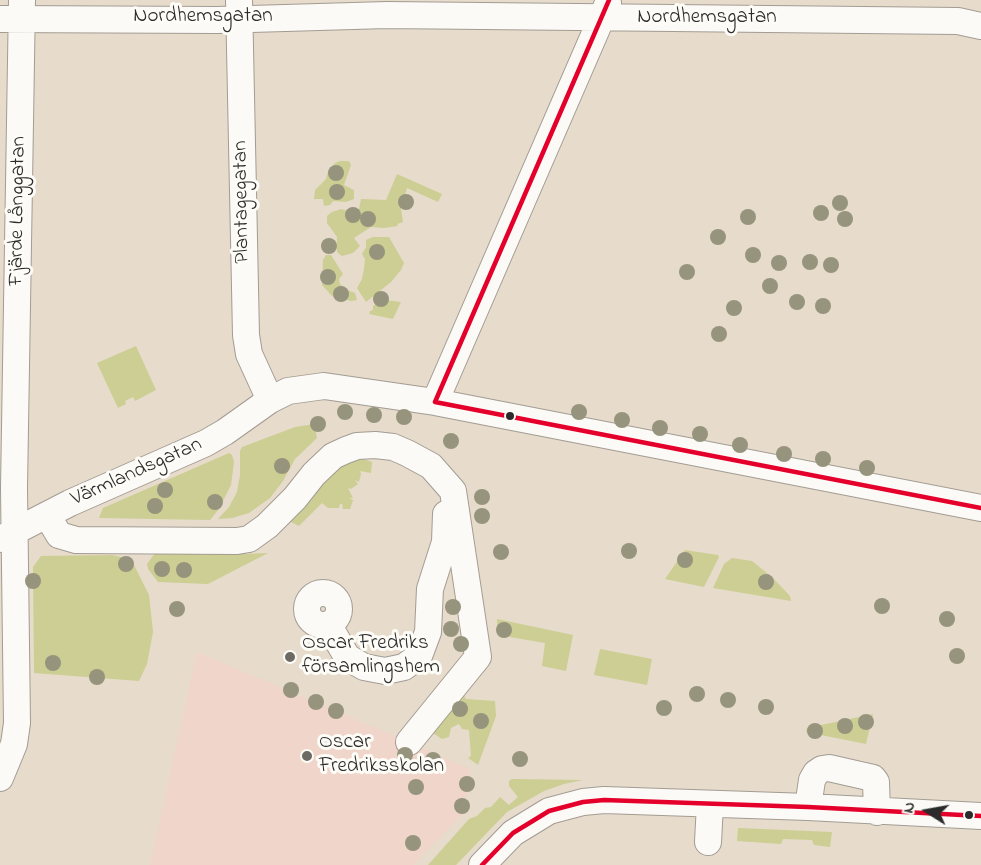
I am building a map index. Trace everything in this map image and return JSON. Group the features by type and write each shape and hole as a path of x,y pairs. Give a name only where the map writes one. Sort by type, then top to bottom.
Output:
{"street":[{"name":"Nordhemsgatan","path":"15,13 239,9 387,15 606,9 958,21 981,26"},
{"name":"Plantagegatan","path":"239,9 246,335 249,354 270,400"},
{"path":"435,402 606,9"},
{"name":"Fjärde Långgatan","path":"0,778 14,744 17,723 8,631 7,536 15,13"},
{"name":"Värmlandsgatan","path":"7,536 47,515 206,443 270,400 288,391 324,386 435,402 981,508"},
{"path":"47,515 59,535 76,540 237,541 249,539 267,526 320,468 333,456 346,450 357,446 393,447 431,466 453,491 478,657 409,742"},
{"path":"328,624 347,657 364,667 385,671 404,667 419,657 428,632 430,589 445,542 446,505 442,485 431,466"},
{"path":"808,807 812,780 816,773 829,768 873,778 876,782 877,812"},
{"path":"483,865 513,833 525,824 549,811 583,802 604,800 808,807 981,816"},
{"path":"708,842 710,804"}],"shaded area":[{"name":"Oscar Fredriksskolan","path":"197,652 470,770 464,813 413,865 150,865"}],"green space":[{"path":"349,161 351,165 344,185 354,190 354,199 346,202 333,201 330,205 324,206 323,199 314,199 315,190 326,179 335,163"},
{"path":"397,174 442,194 438,202 407,188 401,209 403,222 397,224 398,226 371,227 354,238 360,246 353,253 342,256 337,252 337,237 327,223 327,216 341,209 349,211 359,209 361,199 386,200"},
{"path":"373,237 389,237 404,263 391,282 366,302 357,288 364,269 365,259 362,254 366,247 366,240"},
{"path":"326,255 331,255 343,274 339,279 340,284 355,293 357,300 351,301 332,296 322,285 323,260"},
{"path":"385,300 401,302 393,319 369,314 373,306"},
{"path":"136,346 156,390 135,401 133,397 118,408 97,363"},
{"path":"314,424 317,438 295,459 270,498 249,513 218,519 229,507 237,492 242,447 295,427"},
{"path":"229,453 234,462 231,485 219,509 210,520 99,518 103,508"},
{"path":"360,458 372,462 371,473 360,471 359,482 355,480 358,484 351,489 348,488 353,498 349,498 353,500 350,509 343,509 342,504 339,508 328,508 322,503 299,526 289,521 337,466"},
{"path":"685,550 718,555 704,587 665,579"},
{"path":"155,553 268,553 208,584 158,582 147,564"},
{"path":"112,555 131,559 149,595 153,632 147,664 139,681 34,673 33,567 41,556"},
{"path":"732,558 752,561 773,578 790,596 791,601 713,588 724,564"},
{"path":"497,619 573,635 566,671 542,666 545,643 498,635"},
{"path":"600,649 652,659 647,685 594,675"},
{"path":"463,694 466,699 495,701 496,716 478,765 468,758 471,756 469,730 462,729 459,724 451,728 449,737 442,739 430,731"},
{"path":"873,714 866,744 806,732 807,728"},
{"path":"512,779 583,780 544,791 507,812 456,865 428,865 469,819 477,816 485,808 491,807 500,797 509,805 518,797 509,786 509,781"},
{"path":"738,828 832,832 830,847 814,845 812,840 783,839 781,844 737,841"}],"transit line":[{"path":"609,0 435,402 981,508"},
{"path":"482,865 513,833 549,811 583,802 604,800 808,807 981,816"}],"place":[{"name":"Oscar Fredriks församlingshem","path":"290,657"},
{"name":"Oscar Fredriksskolan","path":"307,756"}]}
